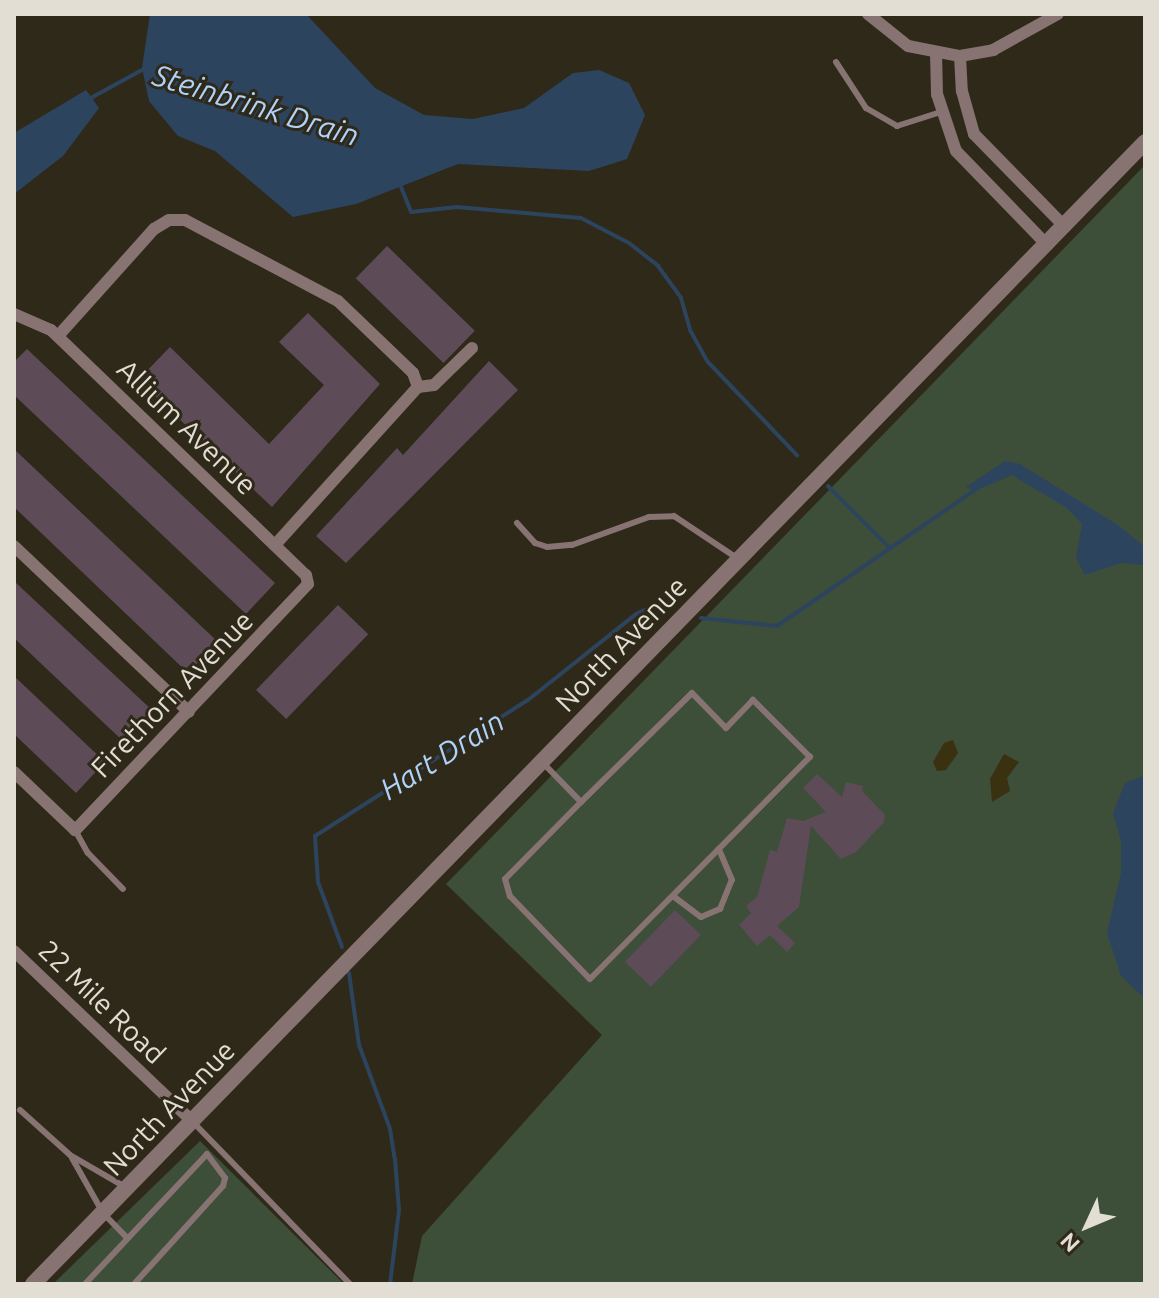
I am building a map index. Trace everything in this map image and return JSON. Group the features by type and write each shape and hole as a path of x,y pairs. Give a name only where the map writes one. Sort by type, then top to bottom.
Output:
{"street":[{"path":"868,14 908,46 960,56 993,50 1058,14"},
{"path":"936,53 941,112 951,143 976,175 1047,245"},
{"path":"960,56 965,103 973,130 995,157 1065,227"},
{"path":"941,112 965,103"},
{"path":"951,143 973,130"},
{"name":"North Avenue","path":"33,1284 1145,142"},
{"path":"976,175 995,157"},
{"path":"58,336 154,229 169,220 185,220 338,301 413,373 418,387"},
{"name":"Allium Avenue","path":"14,314 32,319 58,336 306,575 304,592"},
{"path":"275,545 418,387 434,385 472,348"},
{"path":"14,546 189,712"},
{"name":"Firethorn Avenue","path":"75,830 304,592"},
{"path":"14,772 75,830"},
{"name":"22 Mile Road","path":"14,951 192,1121"}],"lane":[{"path":"836,62 866,108 897,126 941,112"},
{"path":"517,523 535,543 547,547 572,545 649,517 674,516 740,560"},
{"path":"692,693 726,728 753,700 810,757 719,849 590,979 510,896 505,879 692,693"},
{"path":"542,762 581,802"},
{"path":"75,830 88,853 123,889"},
{"path":"673,896 701,917 720,909 732,880 719,849"},
{"path":"20,1110 70,1155 127,1188"},
{"path":"192,1121 350,1284"},
{"path":"70,1155 103,1213 127,1238"},
{"path":"85,1284 200,1158 211,1158 225,1178 223,1186 134,1284"}],"green space":[{"path":"1145,165 1145,1284 412,1284 422,1236 602,1035 446,884"},
{"path":"200,1141 344,1284 53,1284"}],"sand":[{"path":"953,740 958,753 946,770 937,771 933,762 944,743"},
{"path":"1004,754 1019,762 1007,778 1010,791 992,802 990,779"}],"water":[{"path":"150,14 306,14 375,88 424,115 473,119 524,108 573,73 599,70 629,83 645,115 627,159 589,171 458,164 356,204 293,217 215,151 178,136 149,101 142,68"},
{"path":"86,90 99,108 63,156 14,194 14,133"},
{"path":"1005,461 1020,464 1118,525 1145,547 1145,565 1121,563 1085,575 1076,558 1082,524 1067,508 1012,475 975,491 966,487"},
{"path":"1145,775 1145,999 1121,976 1107,933 1121,873 1121,841 1113,813 1125,783"}],"building":[{"path":"387,246 475,331 443,363 356,278"},
{"path":"308,313 380,384 272,507 138,380 170,347 269,444 324,385 279,342"},
{"path":"27,349 275,583 246,614 14,395 14,362"},
{"path":"489,361 518,390 346,563 316,536 397,448 403,455"},
{"path":"14,449 218,642 188,673 14,507"},
{"path":"14,581 153,711 124,742 14,638"},
{"path":"338,605 368,634 286,719 256,690"},
{"path":"14,676 105,762 76,793 14,734"},
{"path":"817,774 842,797 846,782 863,786 862,791 885,815 884,822 856,852 841,859 811,826 799,907 777,926 795,943 787,952 770,935 757,946 739,925 751,913 746,906 757,897 770,850 777,852 787,818 803,821 826,812 803,788"},
{"path":"675,910 701,935 651,987 625,962"}],"waterway":[{"name":"Steinbrink Drain","path":"89,99 144,69"},
{"name":"Steinbrink Drain","path":"399,182 411,212 457,207 581,218 629,243 658,266 681,298 690,330 708,362 797,455"},
{"name":"Steinbrink Drain","path":"828,486 888,546"},
{"name":"Hart Drain","path":"701,618 777,626 976,489"},
{"name":"Hart Drain","path":"342,947 318,882 315,836 528,700 636,614 660,603"},
{"name":"Hart Drain","path":"349,973 359,1045 390,1129 395,1159 399,1210 390,1284"}]}
